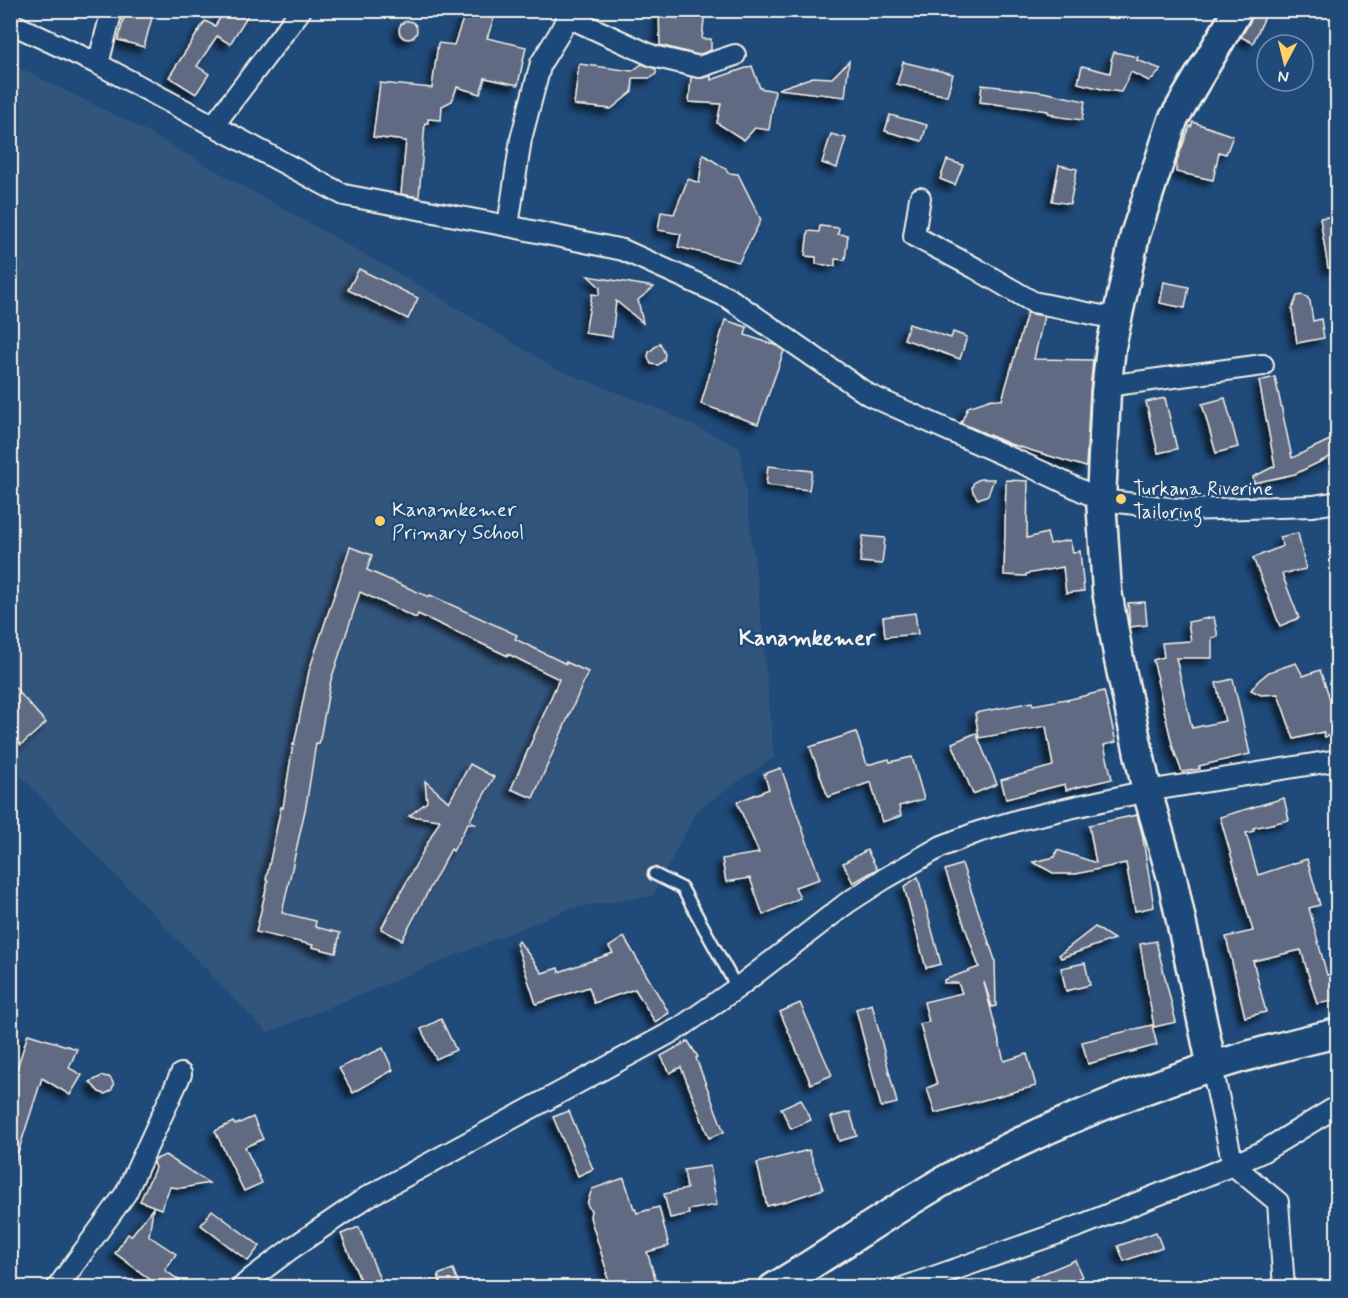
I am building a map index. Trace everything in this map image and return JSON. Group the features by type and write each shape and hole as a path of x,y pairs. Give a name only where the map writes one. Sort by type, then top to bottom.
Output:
{"street":[{"path":"98,64 112,10"},
{"path":"213,126 301,10"},
{"path":"1238,10 1173,120 1135,235 1111,347 1101,500 1107,591 1119,660 1147,791 1172,878 1233,1165 1278,1202 1284,1287"},
{"path":"508,226 521,139 541,63 569,14 653,56 699,67 735,55"},
{"path":"10,23 98,64 344,195 623,250 727,297 869,395 1101,500 1186,510 1313,506 1338,502"},
{"path":"920,198 914,236 1033,302 1117,319"},
{"path":"1107,386 1263,365"},
{"path":"242,1287 292,1248 367,1197 681,1027 737,988 847,903 909,863 942,846 1022,819 1147,791 1338,760"},
{"path":"773,1287 946,1179 1076,1116 1139,1091 1212,1067 1277,1047 1338,1033"},
{"path":"57,1287 126,1193 182,1074"},
{"path":"902,1287 1079,1226 1233,1165 1262,1152 1338,1106"}],"lane":[{"path":"654,874 682,888 737,988"}],"shaded area":[{"name":"Kanamkemer Primary School","path":"10,63 133,124 431,292 556,369 656,407 740,448 759,595 774,757 697,810 653,896 571,908 267,1033 11,766"}],"building":[{"path":"126,10 154,10 144,47 118,40"},
{"path":"225,10 251,10 230,44 217,36 197,66 209,74 196,94 169,77 205,21 215,26"},
{"path":"466,10 473,10 494,18 487,38 526,47 518,85 485,78 480,94 457,87 452,101 442,106 441,120 428,119 428,123 425,123 419,197 401,194 406,141 373,137 380,83 432,88 438,43 454,45"},
{"path":"659,10 705,10 702,39 711,39 711,50 698,55 660,45"},
{"path":"1254,10 1268,10 1258,33 1255,33 1253,43 1241,37"},
{"path":"408,21 414,24 417,30 414,36 408,39 402,36 399,30 402,24"},
{"path":"1114,52 1138,57 1137,60 1161,69 1149,81 1131,72 1121,92 1078,83 1082,66 1110,73"},
{"path":"849,61 845,97 778,89 813,77 832,78"},
{"path":"903,62 953,74 947,96 897,84"},
{"path":"579,64 632,71 642,64 656,69 656,74 651,78 633,78 632,92 611,109 574,105"},
{"path":"752,66 760,88 775,91 769,130 755,128 744,140 717,123 721,104 689,102 691,77 711,76 711,80"},
{"path":"982,85 1043,92 1085,101 1082,120 1053,116 1054,114 1048,111 980,102"},
{"path":"890,115 927,125 922,141 885,131"},
{"path":"1193,122 1233,136 1226,154 1219,152 1213,180 1176,172 1177,160"},
{"path":"831,134 846,138 837,168 822,163"},
{"path":"703,154 726,169 728,173 738,174 761,220 739,262 678,247 681,234 658,230 661,212 674,214 688,179 699,183"},
{"path":"947,160 963,165 955,185 940,179"},
{"path":"1059,165 1077,169 1070,204 1052,201"},
{"path":"1336,216 1338,268 1328,268 1320,218"},
{"path":"820,226 839,228 838,234 848,235 845,260 835,259 835,266 816,264 816,257 805,256 808,231 819,232"},
{"path":"359,269 418,298 408,319 348,290"},
{"path":"588,276 654,287 638,300 643,323 616,301 612,337 585,333 592,294 599,295 600,287"},
{"path":"1164,282 1189,287 1185,308 1160,303"},
{"path":"1302,295 1310,301 1313,321 1321,319 1324,338 1297,343 1292,309 1297,296"},
{"path":"1027,313 1044,316 1034,359 1093,360 1086,467 1010,444 961,423 968,407 992,399 1002,400"},
{"path":"725,320 747,327 745,335 777,346 784,351 758,424 701,404"},
{"path":"909,324 951,338 953,332 967,337 960,359 904,339"},
{"path":"660,343 665,354 664,360 658,365 651,364 648,357 649,352"},
{"path":"1275,377 1292,458 1338,436 1338,453 1295,474 1254,483 1253,477 1275,466 1259,381"},
{"path":"1165,398 1177,449 1158,453 1146,402"},
{"path":"1225,398 1238,447 1216,453 1202,404"},
{"path":"768,466 812,471 809,490 766,485"},
{"path":"980,479 994,479 988,495 978,499 972,487 974,482"},
{"path":"1006,480 1028,481 1027,538 1047,533 1050,544 1070,540 1073,553 1080,551 1084,591 1066,593 1063,567 1026,574 1026,576 1004,575"},
{"path":"1298,533 1306,569 1282,574 1299,618 1280,626 1253,558 1283,546 1280,537"},
{"path":"863,536 885,538 882,564 860,562"},
{"path":"350,547 372,555 367,570 429,597 430,595 517,635 515,639 588,672 533,798 511,789 559,679 418,614 416,618 360,592 331,680 282,913 316,921 315,927 340,933 336,953 312,947 313,945 256,932 309,671"},
{"path":"1145,602 1147,625 1130,627 1128,603"},
{"path":"915,613 918,634 885,637 883,617"},
{"path":"1214,617 1218,637 1212,638 1212,658 1176,658 1192,728 1225,721 1216,683 1233,679 1250,754 1182,772 1173,748 1153,660 1164,657 1162,643 1191,641 1188,622"},
{"path":"1296,663 1303,676 1320,670 1334,710 1338,709 1338,732 1325,737 1323,732 1294,739 1278,694 1261,695 1251,690 1269,672"},
{"path":"10,682 46,723 21,745 10,732"},
{"path":"1104,691 1116,742 1104,745 1112,779 1066,790 1065,784 1006,799 1001,780 1053,766 1046,726 979,738 975,713 1032,702 1033,705 1067,700"},
{"path":"856,732 867,765 889,759 890,762 912,757 924,799 899,806 901,816 882,822 871,782 828,797 810,747"},
{"path":"976,733 997,784 973,794 952,743"},
{"path":"470,764 494,777 470,820 475,824 468,823 453,851 451,849 402,940 381,929 440,820 409,816 427,802 425,781 449,802"},
{"path":"781,768 820,879 795,887 800,898 763,915 750,878 726,882 722,859 759,853 737,802 769,789 764,774"},
{"path":"1284,798 1289,820 1253,828 1254,831 1246,833 1258,875 1307,859 1320,905 1309,908 1327,975 1338,973 1338,1000 1317,1004 1301,950 1253,961 1266,1012 1245,1017 1226,937 1253,931 1220,817"},
{"path":"1137,815 1154,907 1135,911 1126,863 1076,874 1055,874 1033,862 1055,857 1057,850 1096,863 1089,825"},
{"path":"867,850 877,869 853,883 843,863"},
{"path":"962,864 995,960 996,1006 992,1007 984,982 1004,1061 1027,1054 1036,1086 935,1113 927,1088 937,1084 920,1024 929,1022 924,1002 962,993 958,983 944,983 944,980 979,967 945,870"},
{"path":"918,877 941,964 926,968 904,887"},
{"path":"1095,927 1114,939 1061,958 1059,955"},
{"path":"624,937 669,1013 655,1022 635,989 594,1003 589,987 536,1004 516,943 519,941 542,973 558,968 559,972 613,953 609,947"},
{"path":"1156,941 1176,1022 1154,1027 1140,944"},
{"path":"1085,963 1090,985 1066,991 1061,968"},
{"path":"800,1003 832,1075 811,1084 780,1012"},
{"path":"872,1004 897,1103 881,1107 856,1009"},
{"path":"441,1019 456,1050 436,1059 421,1029"},
{"path":"1152,1025 1157,1045 1088,1064 1082,1042"},
{"path":"28,1034 77,1049 69,1068 82,1075 70,1095 42,1078 14,1165 10,1165 10,1090"},
{"path":"688,1041 698,1057 696,1058 724,1132 709,1138 681,1067 670,1073 661,1056"},
{"path":"383,1048 393,1070 353,1093 339,1068"},
{"path":"102,1076 109,1077 114,1085 111,1091 105,1094 99,1092 90,1082"},
{"path":"801,1099 811,1120 791,1129 781,1108"},
{"path":"569,1111 593,1169 578,1176 553,1117"},
{"path":"850,1112 857,1136 839,1141 831,1117"},
{"path":"253,1117 263,1139 245,1147 262,1183 244,1191 215,1131 233,1122 235,1125"},
{"path":"809,1150 823,1189 767,1206 757,1163"},
{"path":"165,1155 209,1183 182,1188 170,1187 161,1209 140,1201 155,1168 154,1160"},
{"path":"710,1166 717,1205 688,1210 689,1214 670,1218 664,1194 687,1189 684,1170"},
{"path":"624,1178 637,1213 659,1207 669,1246 647,1252 658,1287 611,1287 606,1273 590,1217 591,1211 587,1204 592,1189"},
{"path":"153,1208 149,1236 176,1254 165,1270 188,1287 160,1287 115,1253 128,1234 131,1236"},
{"path":"212,1210 260,1246 248,1261 201,1225"},
{"path":"359,1227 383,1287 363,1287 341,1234"},
{"path":"1156,1232 1162,1247 1124,1261 1118,1246"},
{"path":"1075,1260 1082,1277 1057,1287 1011,1287"},
{"path":"453,1269 460,1287 442,1287 438,1275"}],"place":[{"name":"Turkana Riverine Tailoring","path":"1121,499"},
{"name":"Kanamkemer Primary School","path":"380,521"}],"district":[{"name":"Kanamkemer","path":"807,637"}]}
